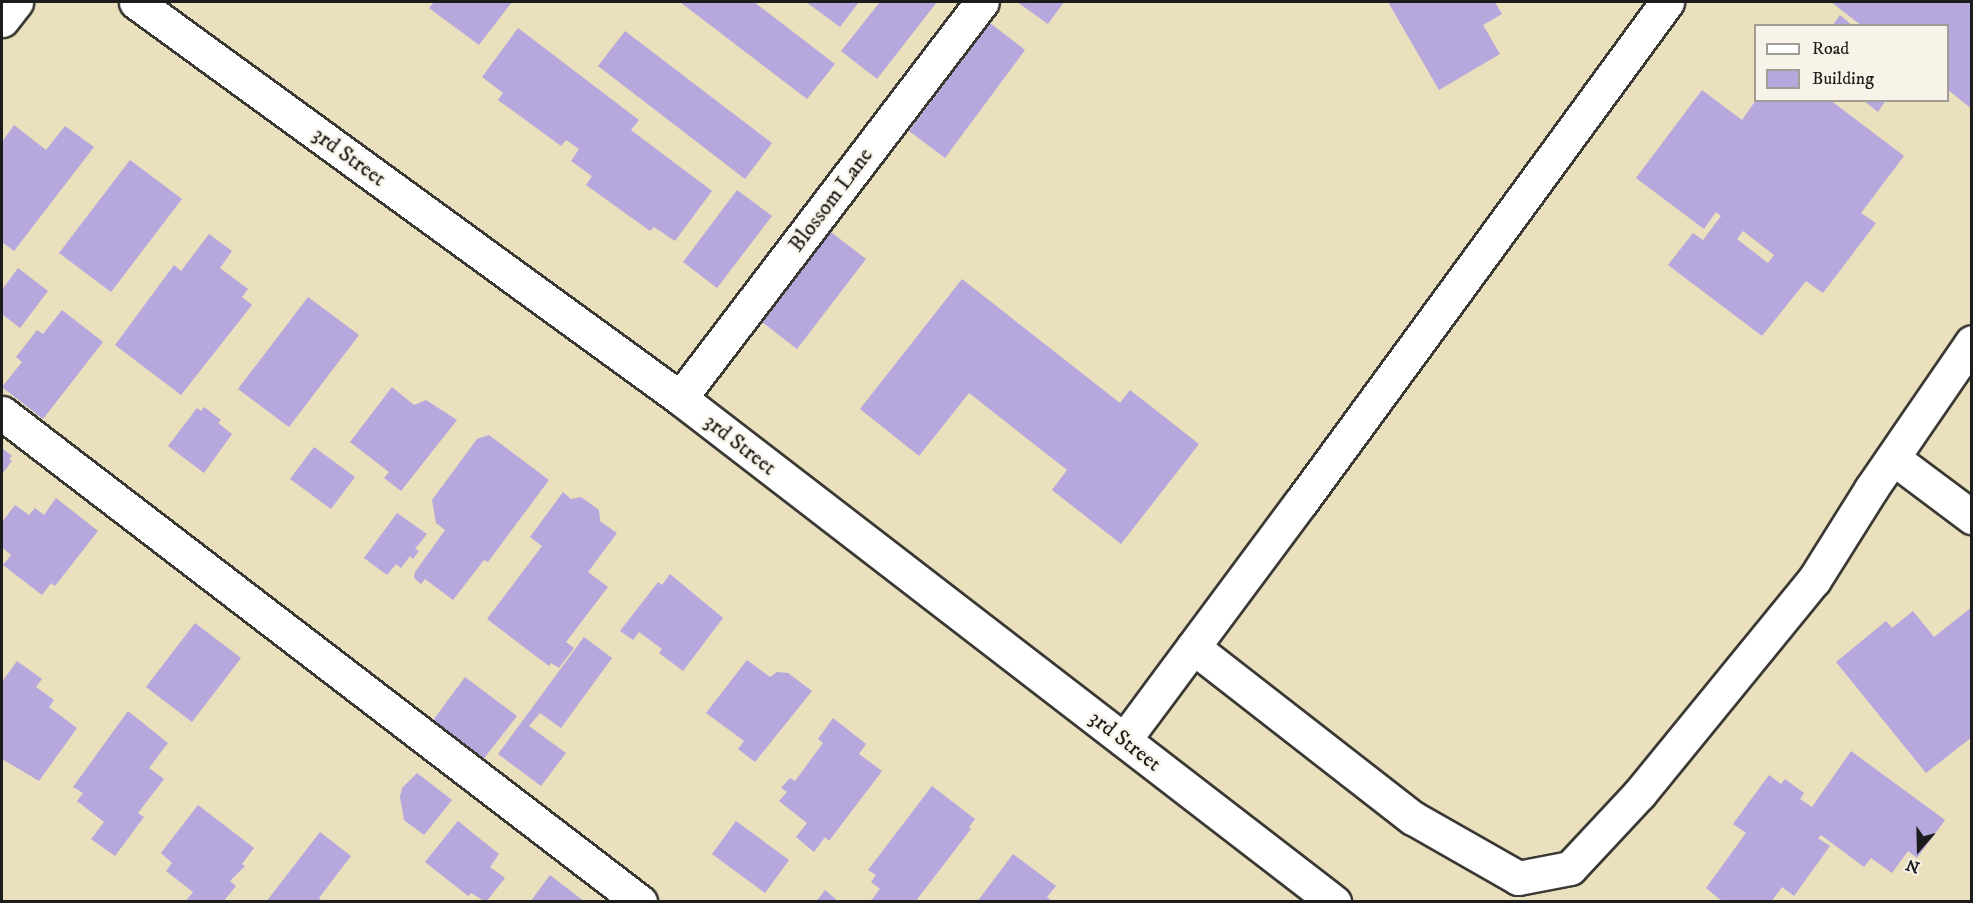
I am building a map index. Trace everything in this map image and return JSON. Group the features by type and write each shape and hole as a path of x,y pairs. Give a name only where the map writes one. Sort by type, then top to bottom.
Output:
{"street":[{"path":"2,20 16,2"},
{"name":"3rd Street","path":"136,2 680,398 1334,902"},
{"name":"Blossom Lane","path":"680,398 982,2"},
{"path":"1124,740 1666,2"},
{"path":"1193,647 1284,721 1422,824 1518,878 1570,868 1640,794 1814,580 1971,342"},
{"path":"2,413 640,902"},
{"path":"1893,458 1971,517"}],"building":[{"path":"434,2 512,2 479,45 429,8"},
{"path":"680,2 754,2 835,64 807,99"},
{"path":"806,2 859,2 840,27"},
{"path":"880,2 937,2 877,79 841,51"},
{"path":"1017,2 1064,2 1048,24"},
{"path":"1388,2 1495,2 1502,14 1483,25 1500,54 1439,90"},
{"path":"1831,2 1972,2 1972,109 1949,91 1949,24 1859,24"},
{"path":"1840,15 1851,24 1833,24"},
{"path":"990,23 1025,50 945,158 909,131"},
{"path":"518,28 639,120 631,130 712,191 675,241 654,227 650,231 586,185 592,176 571,161 579,149 566,140 561,146 498,100 503,93 482,77"},
{"path":"625,31 772,143 745,179 598,66"},
{"path":"1702,90 1742,120 1755,102 1833,102 1904,156 1861,213 1876,223 1823,293 1806,281 1762,336 1668,265 1693,233 1703,240 1721,216 1716,212 1704,229 1636,178","holes":["1743,231 1774,255 1768,263 1737,239"]},
{"path":"1866,102 1885,102 1878,112"},
{"path":"14,125 46,150 65,126 94,147 14,251 2,242 2,142"},
{"path":"130,160 182,199 111,292 59,253"},
{"path":"737,190 772,216 717,288 683,262"},
{"path":"831,232 866,259 797,349 762,322"},
{"path":"209,234 232,251 220,268 248,289 242,297 252,305 181,395 115,345 174,265 181,271"},
{"path":"18,268 48,291 20,328 2,314 2,290"},
{"path":"962,279 1120,403 1130,390 1199,444 1121,544 1052,490 1067,470 969,393 919,456 860,409"},
{"path":"308,297 359,335 289,427 238,389"},
{"path":"62,310 103,342 43,419 2,387 22,362 16,357 37,330 43,334"},
{"path":"392,387 414,405 426,400 457,420 401,491 384,478 389,472 350,442"},
{"path":"204,407 221,420 218,423 232,434 204,473 168,446 197,408 201,411"},
{"path":"489,435 549,480 488,562 484,560 453,600 425,579 421,584 414,578 415,572 445,530 436,523 432,500 477,439"},
{"path":"314,447 355,477 331,509 290,479"},
{"path":"2,448 12,456 9,459 12,461 2,474"},
{"path":"563,492 571,499 581,497 599,510 600,521 617,533 588,572 608,587 566,642 574,648 559,668 551,663 549,666 487,619 542,546 530,537"},
{"path":"56,498 98,531 55,586 51,583 42,595 3,565 11,555 2,547 2,522 15,505 29,515 35,508 44,515"},
{"path":"397,513 427,534 415,549 419,551 413,559 410,556 401,568 396,564 387,575 364,558"},
{"path":"670,574 723,618 683,671 659,653 662,649 639,632 633,640 620,631 658,582 662,585"},
{"path":"1972,607 1972,737 1926,773 1836,662 1886,621 1892,628 1913,611 1934,637"},
{"path":"195,623 241,658 192,722 146,687"},
{"path":"584,637 612,658 561,728 540,713 529,726 566,753 541,786 498,754"},
{"path":"747,660 770,677 777,672 788,673 812,691 755,762 738,749 744,741 706,713"},
{"path":"17,661 42,679 36,687 54,700 49,707 77,728 39,781 2,759 2,682"},
{"path":"465,677 517,716 482,761 431,723"},
{"path":"128,711 168,743 149,768 164,779 138,813 144,817 115,856 91,839 104,822 77,801 83,793 73,787"},
{"path":"833,718 866,744 859,754 882,771 829,841 825,837 814,852 796,837 807,823 779,801 787,792 781,788 790,778 795,781 823,743 818,739"},
{"path":"1851,751 1945,820 1917,858 1908,851 1892,873 1871,858 1864,867 1821,835 1818,838 1830,846 1794,896 1782,887 1771,902 1723,902 1706,888 1746,833 1733,824 1769,775 1781,784 1785,779 1804,793 1800,799 1812,807"},
{"path":"417,773 452,800 424,835 404,820 400,797 402,788"},
{"path":"932,786 975,819 969,827 971,829 915,902 870,902 880,889 871,882 876,875 868,870"},
{"path":"198,805 254,848 242,864 245,866 230,881 236,886 223,902 185,902 193,892 166,871 172,863 161,853"},
{"path":"458,821 499,854 490,867 505,878 486,902 471,893 468,896 425,862"},
{"path":"736,821 789,860 765,893 712,854"},
{"path":"320,832 351,856 319,898 323,902 266,902"},
{"path":"1013,854 1056,886 1047,897 1053,902 977,902"},
{"path":"550,875 585,902 530,902"},
{"path":"825,890 839,902 816,902"}]}
